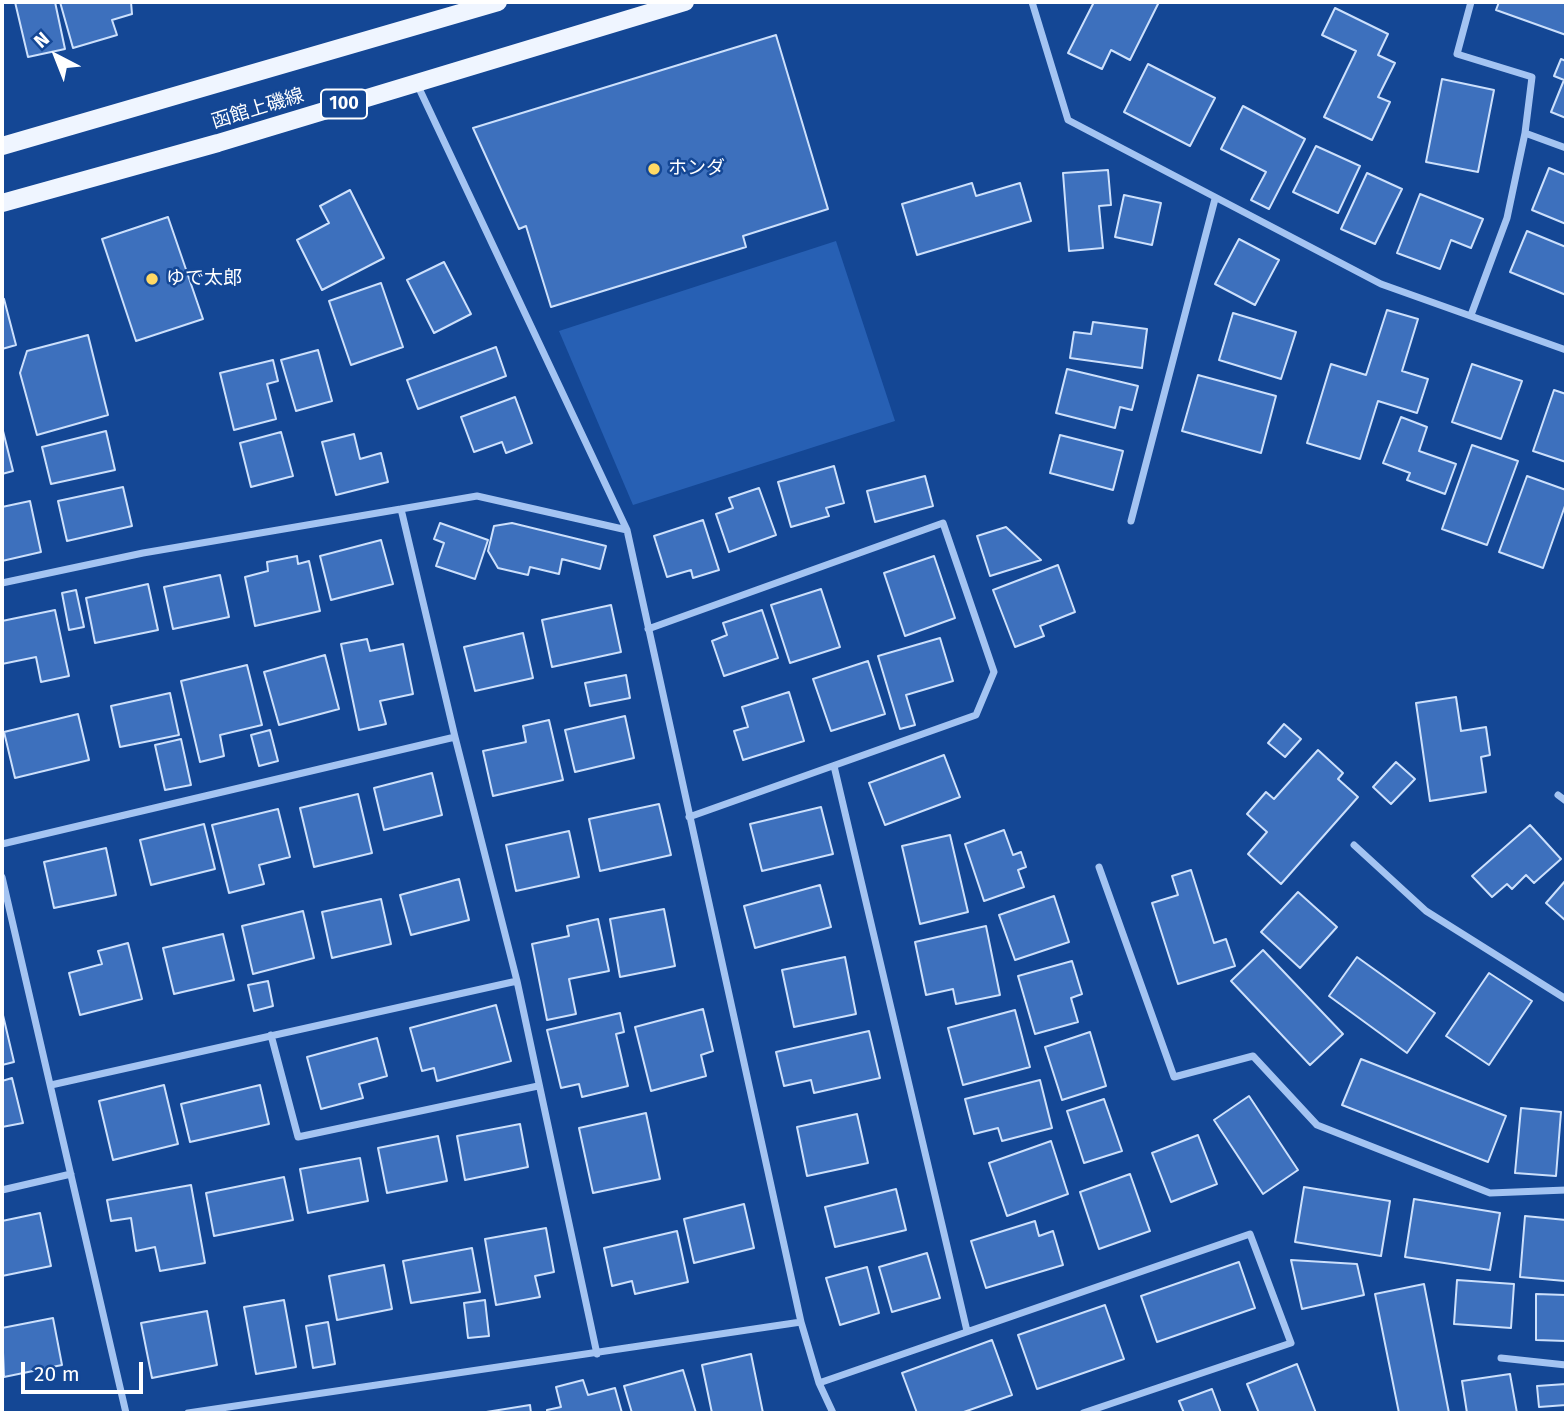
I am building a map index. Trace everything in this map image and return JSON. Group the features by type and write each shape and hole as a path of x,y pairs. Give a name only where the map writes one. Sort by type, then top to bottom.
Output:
{"main road":[{"name":"函館上磯線","path":"2,146 498,2"},
{"name":"函館上磯線","path":"2,203 218,143 685,2"}],"street":[{"path":"1032,2 1068,120 1381,284 1566,349"},
{"path":"1471,2 1457,54 1532,77 1525,133 1507,218 1471,315"},
{"path":"416,82 627,530 801,1322 819,1383 833,1413"},
{"path":"1525,133 1566,148"},
{"path":"1131,521 1215,199"},
{"path":"2,583 143,553 477,496 627,530"},
{"path":"401,509 517,981 597,1354"},
{"path":"648,629 943,523 994,672 976,715 689,817"},
{"path":"2,844 455,737"},
{"path":"834,766 967,1331"},
{"path":"1558,794 1566,802"},
{"path":"1354,845 1426,911 1566,999"},
{"path":"1099,867 1174,1077 1253,1056 1317,1125 1490,1193 1566,1190"},
{"path":"2,877 126,1413"},
{"path":"51,1085 517,981"},
{"path":"271,1035 298,1137 538,1086"},
{"path":"2,1190 71,1174"},
{"path":"819,1383 1250,1234 1291,1343 1083,1413"},
{"path":"188,1413 801,1322"},
{"path":"1501,1358 1566,1364"}],"shaded area":[{"path":"836,241 895,421 633,505 559,331"}],"building":[{"path":"15,2 55,2 65,49 28,57"},
{"path":"60,2 131,2 132,14 112,20 117,35 73,48"},
{"path":"1094,2 1159,2 1130,60 1111,50 1102,69 1068,53"},
{"path":"1499,2 1566,2 1566,35 1496,10"},
{"path":"1335,8 1388,34 1378,55 1395,63 1378,97 1390,102 1372,140 1324,117 1356,51 1322,35"},
{"name":"ホンダ","path":"776,35 828,209 743,236 746,247 551,307 526,226 519,229 473,128"},
{"path":"1561,59 1566,61 1566,118 1551,112 1564,80 1554,76"},
{"path":"1148,64 1215,98 1190,146 1124,112"},
{"path":"1442,79 1494,90 1478,172 1426,162"},
{"path":"1243,106 1305,139 1269,209 1251,200 1266,172 1221,149"},
{"path":"1316,146 1360,166 1338,213 1293,192"},
{"path":"1549,168 1566,175 1566,224 1532,210"},
{"path":"1108,170 1111,205 1099,206 1103,248 1069,251 1063,173"},
{"path":"1367,173 1402,189 1375,244 1341,229"},
{"path":"972,183 976,196 1020,183 1031,221 917,255 902,204"},
{"path":"350,190 384,258 322,290 297,240 329,223 320,206"},
{"path":"1420,194 1483,219 1471,248 1451,240 1440,269 1397,253"},
{"path":"1124,195 1161,203 1152,245 1115,237"},
{"name":"ゆで太郎","path":"168,217 203,319 136,341 102,239"},
{"path":"1527,231 1566,247 1566,295 1510,272"},
{"path":"1239,239 1279,260 1255,305 1215,284"},
{"path":"444,262 471,314 434,333 407,280"},
{"path":"381,283 403,347 351,365 329,301"},
{"path":"2,298 16,345 2,349"},
{"path":"1387,310 1418,319 1402,371 1428,379 1417,413 1378,401 1360,459 1307,443 1331,364 1366,375"},
{"path":"1233,313 1296,332 1281,379 1219,360"},
{"path":"1093,322 1147,329 1142,368 1070,358 1074,332 1091,334"},
{"path":"88,335 108,415 37,435 20,373 27,351"},
{"path":"496,347 506,376 418,409 407,380"},
{"path":"318,350 332,401 296,411 281,360"},
{"path":"273,360 278,381 267,384 276,419 234,430 220,373"},
{"path":"1472,364 1522,381 1501,439 1452,422"},
{"path":"1067,369 1138,386 1132,410 1120,407 1115,428 1056,413"},
{"path":"1198,375 1276,396 1261,453 1182,431"},
{"path":"1554,390 1566,394 1566,462 1533,451"},
{"path":"515,397 532,443 506,453 502,442 474,452 461,417"},
{"path":"1401,417 1427,427 1419,451 1456,464 1445,494 1407,480 1410,473 1383,463"},
{"path":"2,427 13,471 2,474"},
{"path":"106,431 115,470 51,484 42,447"},
{"path":"281,432 293,476 251,487 240,443"},
{"path":"354,434 360,459 381,453 388,482 336,495 322,442"},
{"path":"1060,435 1123,451 1113,490 1050,473"},
{"path":"1472,445 1518,461 1487,545 1442,529"},
{"path":"834,466 844,503 826,508 829,516 791,527 778,482"},
{"path":"925,476 933,506 875,522 867,491"},
{"path":"1527,476 1566,490 1566,503 1543,568 1499,552"},
{"path":"123,487 132,526 67,541 58,501"},
{"path":"759,488 776,535 729,552 716,514 733,508 729,498"},
{"path":"30,501 41,552 2,561 2,507"},
{"path":"703,520 719,570 693,578 691,570 667,577 654,536"},
{"path":"440,523 488,540 475,579 436,566 444,543 434,539"},
{"path":"512,523 606,546 600,569 562,559 559,574 530,567 528,575 498,568 488,551 494,526"},
{"path":"1006,527 1041,560 990,576 977,536"},
{"path":"381,540 393,584 331,600 320,556"},
{"path":"297,556 298,564 309,561 320,611 255,626 245,577 268,571 267,562"},
{"path":"934,556 955,618 905,636 884,573"},
{"path":"1058,565 1075,612 1040,626 1044,636 1015,647 993,590"},
{"path":"220,575 229,617 173,629 164,587"},
{"path":"148,584 158,630 95,643 86,598"},
{"path":"821,589 840,647 790,663 771,605"},
{"path":"76,590 84,627 69,630 62,593"},
{"path":"611,605 621,652 552,667 542,620"},
{"path":"55,610 69,676 41,682 36,657 2,664 2,621"},
{"path":"762,610 778,658 724,676 712,641 727,635 723,623"},
{"path":"523,633 533,678 475,691 464,647"},
{"path":"940,638 953,681 906,695 915,725 900,729 878,656"},
{"path":"367,639 370,651 403,644 413,694 380,701 386,724 359,730 341,644"},
{"path":"325,655 339,709 279,725 264,672"},
{"path":"868,661 885,714 831,731 813,679"},
{"path":"247,665 262,725 220,735 224,756 200,762 181,681"},
{"path":"626,675 630,698 590,706 585,683"},
{"path":"789,692 804,741 743,760 734,731 748,727 742,707"},
{"path":"170,693 179,735 120,747 111,706"},
{"path":"1456,697 1461,731 1486,727 1490,755 1481,757 1486,792 1430,801 1416,703"},
{"path":"78,714 89,760 15,778 4,732"},
{"path":"625,716 634,758 575,772 565,730"},
{"path":"549,720 563,780 493,796 483,751 526,742 523,726"},
{"path":"1284,724 1301,739 1285,757 1268,743"},
{"path":"270,730 278,761 259,766 251,735"},
{"path":"181,739 191,785 165,790 155,745"},
{"path":"1318,750 1343,773 1338,779 1358,797 1281,884 1248,854 1267,832 1247,814 1266,792 1274,799"},
{"path":"944,755 960,797 885,825 869,783"},
{"path":"1396,762 1415,779 1391,804 1373,787"},
{"path":"432,773 442,815 384,830 374,788"},
{"path":"358,794 372,853 314,867 300,808"},
{"path":"659,804 671,855 600,871 589,819"},
{"path":"821,807 833,854 762,871 750,824"},
{"path":"278,809 290,857 259,865 264,884 229,893 212,825"},
{"path":"204,824 215,869 151,885 140,840"},
{"path":"1530,825 1561,859 1534,883 1526,875 1512,889 1507,884 1492,897 1472,876"},
{"path":"1004,830 1013,855 1021,852 1026,867 1018,870 1024,887 984,901 965,844"},
{"path":"569,831 579,877 516,891 506,845"},
{"path":"950,835 968,912 920,924 902,846"},
{"path":"106,848 116,895 54,908 44,862"},
{"path":"1191,870 1214,943 1226,939 1235,966 1178,984 1152,903 1178,895 1172,876"},
{"path":"459,879 469,920 411,935 400,895"},
{"path":"1566,880 1566,921 1546,903"},
{"path":"820,885 831,927 755,948 744,906"},
{"path":"1298,892 1337,927 1300,968 1261,932"},
{"path":"1054,896 1069,942 1015,960 999,915"},
{"path":"381,899 391,944 332,958 322,912"},
{"path":"664,909 675,966 620,977 610,919"},
{"path":"303,911 314,958 253,974 242,926"},
{"path":"598,919 609,971 569,979 576,1014 547,1020 532,944 569,936 567,926"},
{"path":"986,926 1000,995 956,1004 953,989 926,995 915,942"},
{"path":"223,934 234,980 174,994 163,948"},
{"path":"128,943 142,999 80,1015 69,973 102,964 98,951"},
{"path":"1263,950 1343,1034 1310,1065 1231,981"},
{"path":"845,957 856,1014 794,1027 782,970"},
{"path":"1357,957 1435,1013 1407,1053 1329,996"},
{"path":"1072,961 1082,994 1071,998 1078,1022 1035,1034 1018,976"},
{"path":"1489,973 1532,1001 1489,1065 1446,1036"},
{"path":"268,981 273,1006 254,1011 248,985"},
{"path":"496,1005 511,1061 437,1081 434,1068 422,1071 410,1028"},
{"path":"703,1009 713,1051 701,1055 706,1076 651,1091 635,1027"},
{"path":"1015,1010 1030,1067 963,1085 948,1028"},
{"path":"2,1011 14,1062 2,1065"},
{"path":"620,1013 624,1032 616,1034 628,1086 582,1097 579,1084 561,1088 547,1030"},
{"path":"869,1031 880,1078 814,1093 811,1080 784,1086 776,1052"},
{"path":"1090,1032 1106,1086 1062,1100 1045,1047"},
{"path":"377,1038 387,1076 359,1084 363,1098 321,1109 307,1057"},
{"path":"1361,1059 1506,1116 1488,1162 1342,1105"},
{"path":"12,1078 23,1123 2,1127 2,1081"},
{"path":"1040,1080 1052,1128 1002,1141 998,1128 974,1134 965,1099"},
{"path":"164,1085 178,1144 113,1160 99,1101"},
{"path":"260,1085 269,1124 190,1142 181,1104"},
{"path":"1249,1096 1298,1170 1263,1194 1214,1120"},
{"path":"1104,1099 1122,1151 1084,1163 1067,1111"},
{"path":"1521,1108 1561,1112 1556,1176 1515,1173"},
{"path":"646,1113 660,1179 593,1193 579,1128"},
{"path":"857,1114 868,1163 807,1176 797,1127"},
{"path":"520,1124 528,1167 465,1180 457,1136"},
{"path":"1198,1135 1217,1184 1171,1202 1152,1153"},
{"path":"438,1136 447,1181 387,1193 378,1148"},
{"path":"1051,1141 1068,1194 1007,1216 989,1163"},
{"path":"360,1158 368,1201 308,1213 300,1169"},
{"path":"1130,1174 1150,1231 1099,1249 1080,1192"},
{"path":"284,1177 293,1220 214,1236 206,1193"},
{"path":"191,1185 205,1263 160,1271 155,1247 136,1251 131,1218 111,1221 107,1200"},
{"path":"1304,1187 1390,1201 1381,1256 1295,1242"},
{"path":"896,1189 906,1230 835,1247 825,1207"},
{"path":"1414,1199 1500,1213 1490,1270 1405,1257"},
{"path":"744,1204 754,1248 694,1263 684,1219"},
{"path":"40,1213 51,1266 2,1276 2,1221"},
{"path":"1525,1216 1566,1220 1565,1281 1520,1277"},
{"path":"1035,1221 1039,1236 1053,1231 1063,1265 986,1288 971,1241"},
{"path":"546,1228 554,1272 535,1276 540,1297 496,1305 485,1239"},
{"path":"677,1231 688,1282 635,1294 632,1281 612,1286 604,1248"},
{"path":"472,1248 480,1292 411,1303 403,1261"},
{"path":"927,1253 940,1298 892,1312 879,1267"},
{"path":"1291,1260 1357,1264 1364,1295 1302,1309"},
{"path":"1239,1262 1255,1308 1157,1342 1141,1296"},
{"path":"384,1265 392,1309 337,1320 329,1276"},
{"path":"867,1267 879,1313 840,1325 826,1278"},
{"path":"1457,1280 1514,1284 1511,1328 1454,1324"},
{"path":"1424,1284 1449,1413 1399,1413 1375,1294"},
{"path":"1536,1294 1566,1295 1566,1341 1536,1340"},
{"path":"284,1300 296,1367 256,1374 244,1307"},
{"path":"485,1300 489,1336 468,1338 464,1303"},
{"path":"1105,1305 1124,1359 1037,1389 1018,1335"},
{"path":"207,1311 217,1365 152,1378 141,1323"},
{"path":"53,1318 62,1365 4,1377 2,1328"},
{"path":"328,1322 335,1364 313,1368 306,1326"},
{"path":"992,1340 1012,1395 961,1413 917,1413 902,1373"},
{"path":"751,1354 763,1413 712,1413 702,1365"},
{"path":"1297,1364 1316,1413 1259,1413 1247,1384"},
{"path":"683,1370 696,1413 632,1413 624,1386"},
{"path":"1510,1374 1517,1413 1467,1413 1462,1381"},
{"path":"583,1380 588,1395 615,1388 622,1413 547,1413 547,1410 561,1407 556,1387"},
{"path":"1566,1384 1566,1405 1539,1407 1537,1386"},
{"path":"1212,1389 1221,1413 1184,1413 1179,1401"},
{"path":"530,1405 531,1413 480,1413"}],"place":[{"name":"ホンダ","path":"654,169"},
{"name":"ゆで太郎","path":"152,279"}]}
